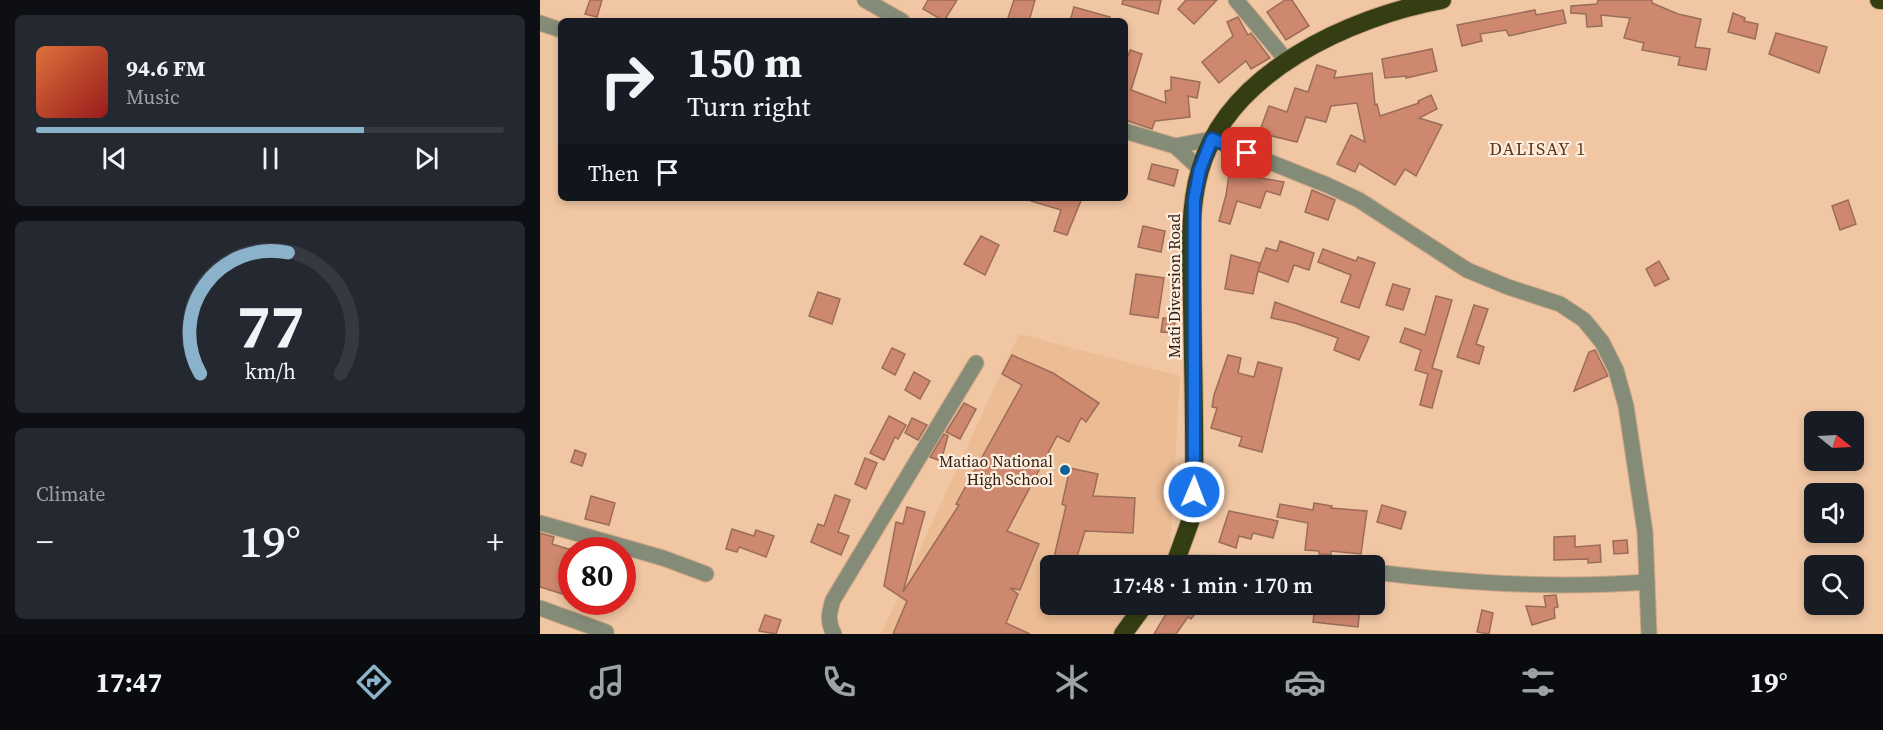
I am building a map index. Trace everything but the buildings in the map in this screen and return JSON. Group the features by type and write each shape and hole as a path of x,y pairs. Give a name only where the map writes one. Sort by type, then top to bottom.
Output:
{"highway":[{"name":"Mati Diversion Road","path":"1178,555 1190,522 1194,492 1192,249 1194,200 1200,169 1212,139 1243,99 1287,61 1371,18 1442,0"},
{"path":"1123,634 1137,615"}],"street":[{"path":"865,0 897,18"},
{"path":"1236,0 1287,61"},
{"path":"540,23 558,29"},
{"path":"1128,132 1175,146 1200,169"},
{"path":"1175,146 1212,139 1327,185 1359,200 1467,270 1508,287 1560,304 1584,320 1602,342 1616,370 1626,406 1645,532 1649,634"},
{"path":"834,634 829,626 833,600 976,363"},
{"path":"540,523 663,558 706,574"},
{"path":"1385,573 1477,584 1597,585 1647,582"},
{"path":"540,608 606,632"}],"shaded area":[{"name":"Matiao National High School","path":"1019,334 1180,376 1170,555 1040,555 1040,615 1129,615 1114,634 881,634"}],"place":[{"name":"Matiao National High School","path":"1065,470"}],"district":[{"name":"DALISAY 1","path":"1538,148"}],"route":[{"path":"1194,492 1192,278 1194,200 1200,169 1212,139 1247,153"}]}
